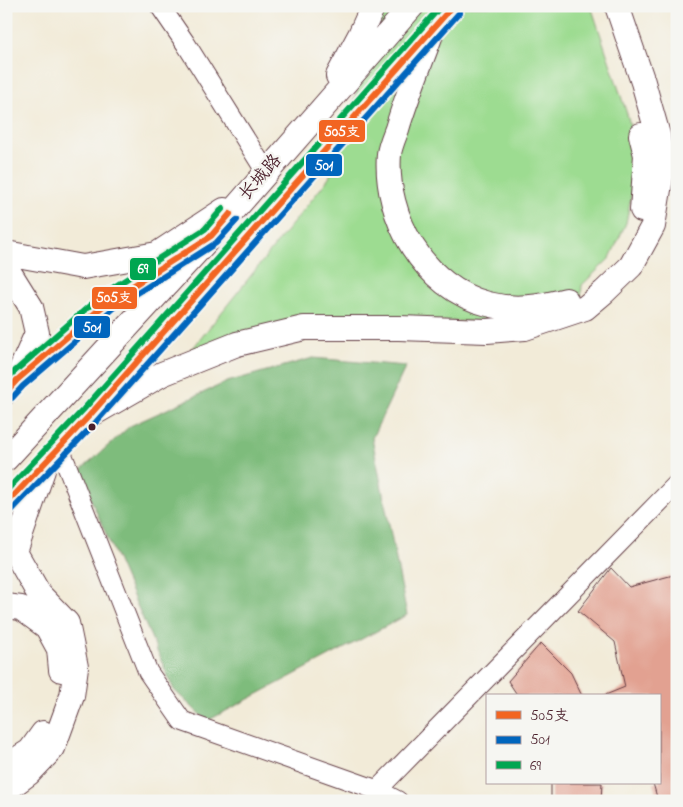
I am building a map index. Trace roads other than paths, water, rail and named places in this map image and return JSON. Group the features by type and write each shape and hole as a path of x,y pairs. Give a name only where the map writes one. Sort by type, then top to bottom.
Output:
{"main road":[{"path":"315,117 360,35 373,6"},
{"name":"长城路","path":"6,459 211,236 412,6"},
{"name":"长城路","path":"7,505 89,416 453,6"},
{"path":"433,29 402,111 389,153 390,190 397,214 411,243 428,268 454,290 487,304 519,309 544,306 572,299 604,278 626,256 642,215 646,154 633,94 602,6"},
{"path":"89,416 162,374 237,344 304,328 497,330 525,328 585,308 631,266 653,226 662,171 658,135 643,82 617,6"},
{"path":"6,253 83,267 157,254 244,197"},
{"path":"11,386 109,302 211,236"},
{"path":"6,274 11,275 31,307 37,333 11,386"},
{"path":"6,790 29,773 53,748 72,696 76,667 67,623 39,594 16,552 52,455"},
{"path":"6,606 21,608 47,627 59,649 62,678 45,731 30,751 6,766"}],"street":[{"path":"160,6 266,172"},
{"path":"52,455 148,672 182,720 377,790 398,801"},
{"path":"377,790 677,484"}]}
